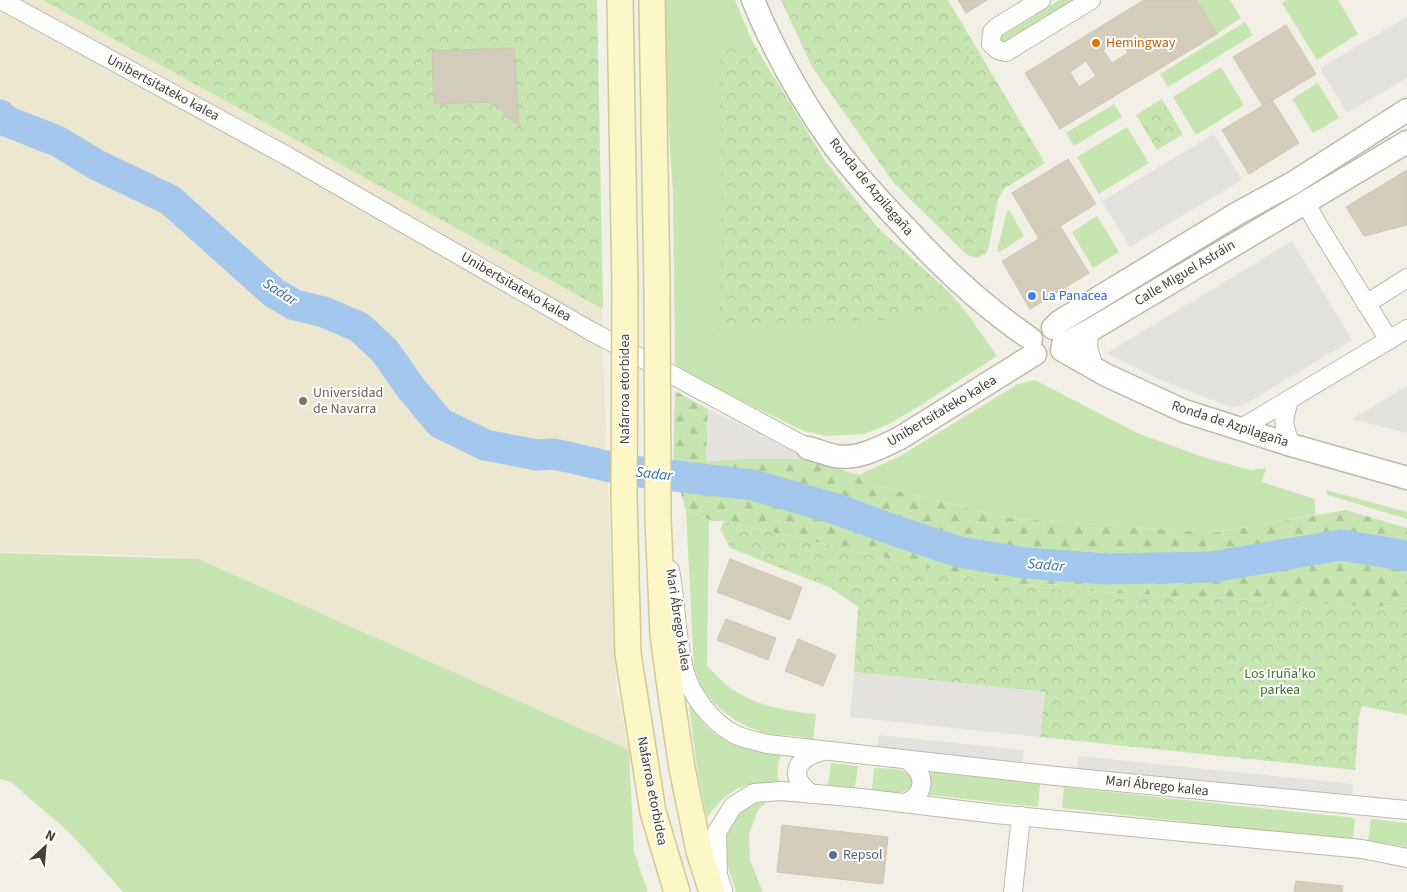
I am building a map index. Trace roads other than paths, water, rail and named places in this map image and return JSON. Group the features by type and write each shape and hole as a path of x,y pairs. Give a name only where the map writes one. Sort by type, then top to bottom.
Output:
{"main road":[{"name":"Nafarroa etorbidea","path":"620,0 625,290 624,495 628,654 653,812 677,892"},
{"path":"652,0 657,287 658,518 663,634 682,768 698,850 712,892"}],"street":[{"name":"Unibertsitateko kalea","path":"1,0 287,156 589,330 808,448 835,456 850,457 881,448 900,438 1033,346"},
{"name":"Ronda de Azpilagaña","path":"753,0 791,79 834,146 880,201 929,254 1033,346"},
{"path":"1040,0 992,32 992,44 998,50 1006,52 1091,0"},
{"name":"Calle Miguel Astráin","path":"1407,110 1293,183 1238,213 1059,322 1060,341 1089,331 1407,142"},
{"path":"1293,183 1298,181 1304,182 1308,186 1310,191 1309,197 1305,201 1316,222 1389,340"},
{"path":"1366,304 1407,278"},
{"path":"1044,327 1060,341 1059,354 1049,359 1039,357 1033,346 1033,335 1040,328 1044,327"},
{"path":"1240,429 1407,329"},
{"path":"1089,331 1088,348 1094,367"},
{"name":"Ronda de Azpilagaña","path":"1060,341 1106,375 1184,411 1291,445 1407,478"},
{"path":"1289,401 1283,417 1291,445"},
{"name":"Mari Ábrego kalea","path":"658,518 667,550 684,669 692,689 706,710 734,734 767,744 824,751 1407,810"},
{"path":"811,794 802,787 797,779 798,768 805,758 811,754 824,751"},
{"path":"906,803 915,800 922,783 919,770 907,760"},
{"path":"723,892 718,874 717,832 732,806 754,793 781,791 1362,849 1407,858"},
{"path":"1013,892 1021,816"}],"waterway":[{"name":"Sadar","path":"0,115 6,121 57,141 97,165 170,200 274,293 295,305 324,312 359,327 384,350 410,387 440,423 485,445 537,455 553,454 623,470 753,485 839,510 959,552 1025,563 1107,569 1211,567 1341,545 1407,556"}],"place":[{"name":"Hemingway","path":"1096,43"},
{"name":"La Panacea","path":"1032,296"},
{"name":"Universidad de Navarra","path":"303,401"},
{"name":"Repsol","path":"833,855"}],"park label":[{"name":"Los Iruña'ko parkea","path":"1280,682"}]}
